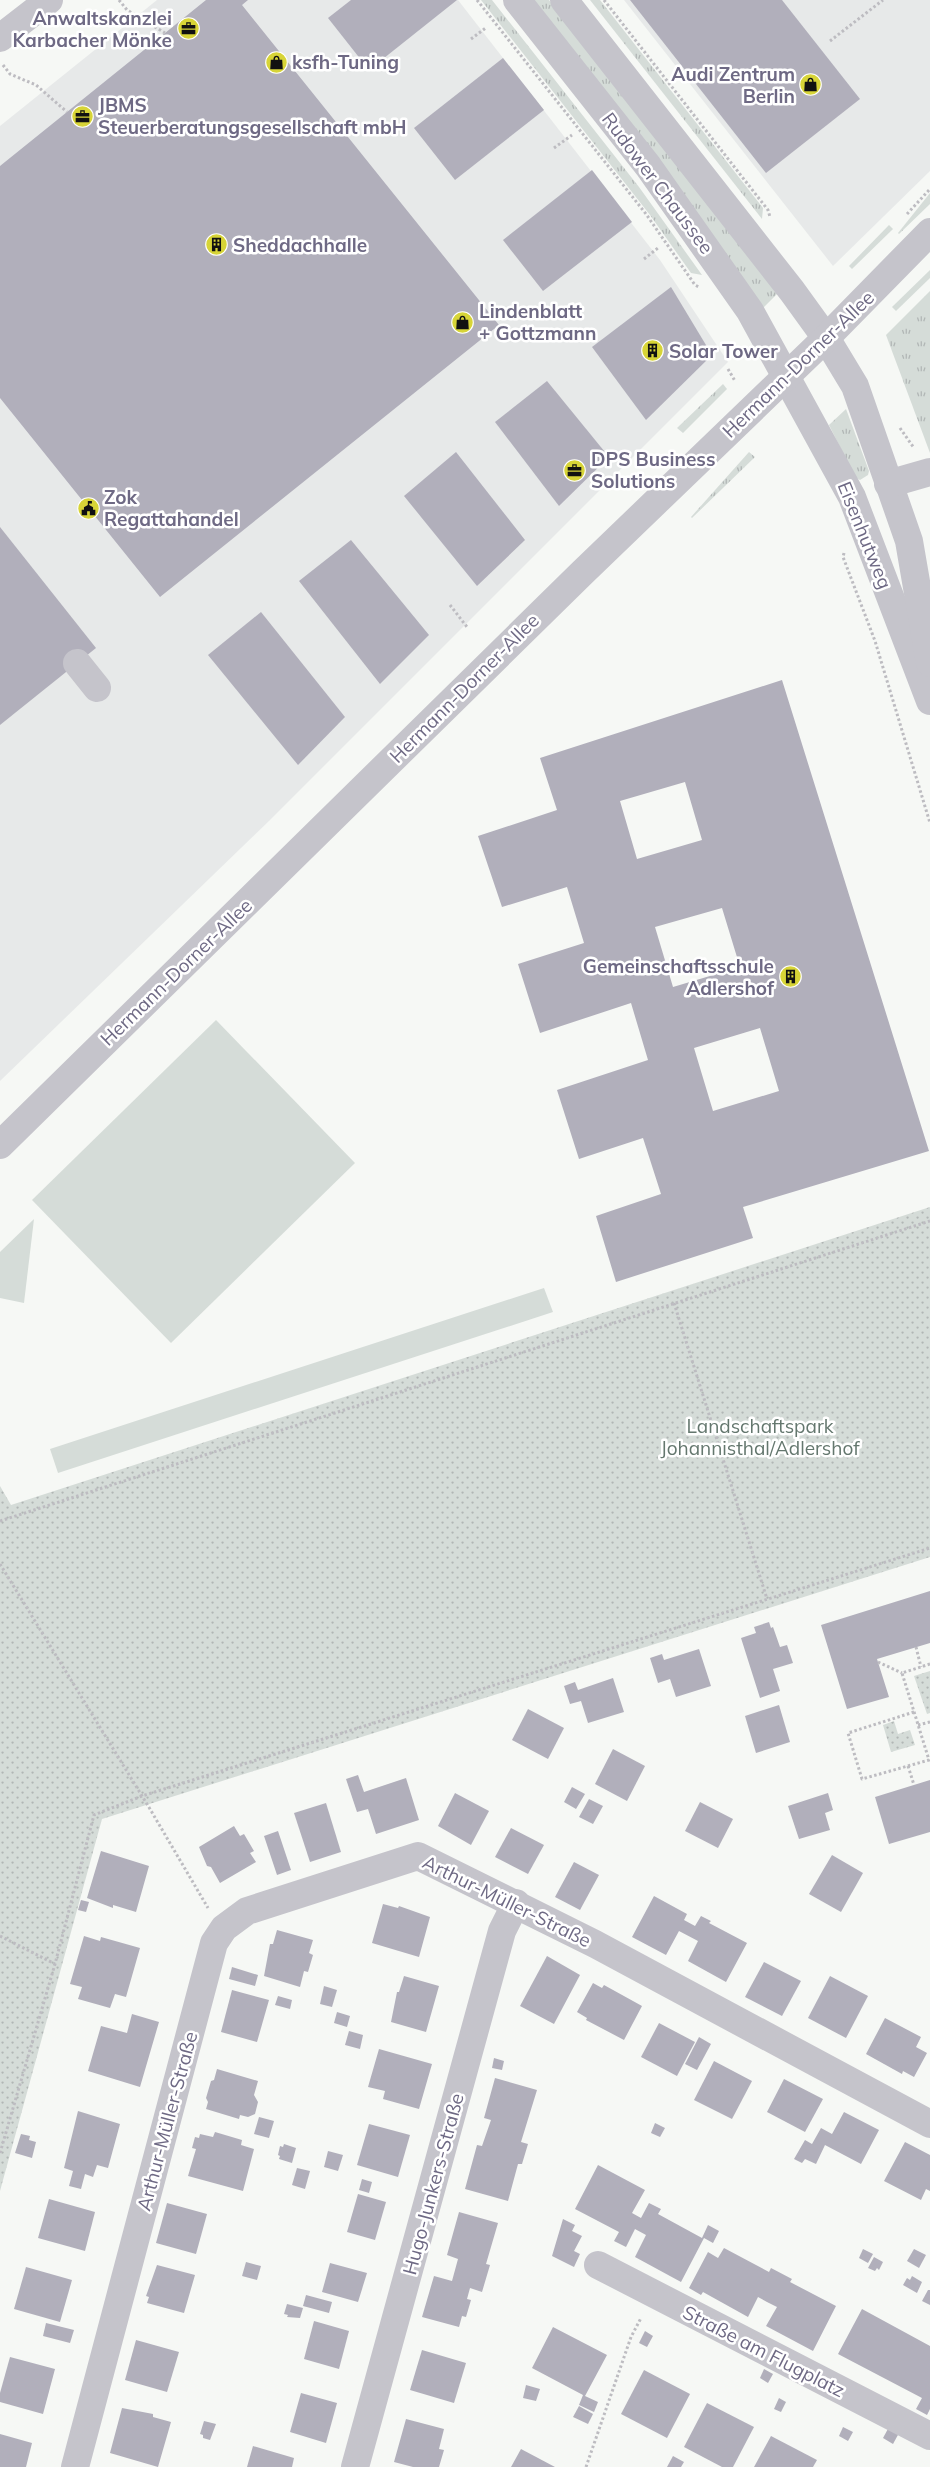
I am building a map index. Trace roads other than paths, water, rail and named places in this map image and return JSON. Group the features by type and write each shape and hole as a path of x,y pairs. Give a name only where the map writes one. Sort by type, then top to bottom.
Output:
{"street":[{"path":"0,38 49,0"},
{"name":"Rudower Chaussee","path":"517,0 642,159 697,233 750,311 786,376"},
{"name":"Rudower Chaussee","path":"564,0 826,338"},
{"name":"Hermann-Dorner-Allee","path":"0,1145 582,572 826,338 930,232"},
{"name":"Eisenhutweg","path":"826,338 855,386 909,542 926,616 930,663"},
{"name":"Eisenhutweg","path":"786,376 852,497 930,701"},
{"path":"888,484 927,473"},
{"path":"77,663 97,688"},
{"name":"Arthur-Müller-Straße","path":"74,2467 214,1943 224,1928 247,1911 418,1856 516,1903 930,2124"},
{"name":"Hugo-Junkers-Straße","path":"355,2467 502,1932 516,1903"},
{"name":"Straße am Flugplatz","path":"598,2265 930,2436"}],"place":[{"name":"Anwaltskanzlei Karbacher Mönke","path":"188,29"},
{"name":"ksfh-Tuning","path":"276,62"},
{"name":"Audi Zentrum Berlin","path":"811,85"},
{"name":"JBMS Steuerberatungsgesellschaft mbH","path":"82,116"},
{"name":"Sheddachhalle","path":"217,245"},
{"name":"Lindenblatt + Gottzmann","path":"463,322"},
{"name":"Solar Tower","path":"653,351"},
{"name":"DPS Business Solutions","path":"575,470"},
{"name":"Zok Regattahandel","path":"88,508"},
{"name":"Gemeinschaftsschule Adlershof","path":"790,977"}],"park label":[{"name":"Landschaftspark Johannisthal/Adlershof","path":"760,1437"}]}
